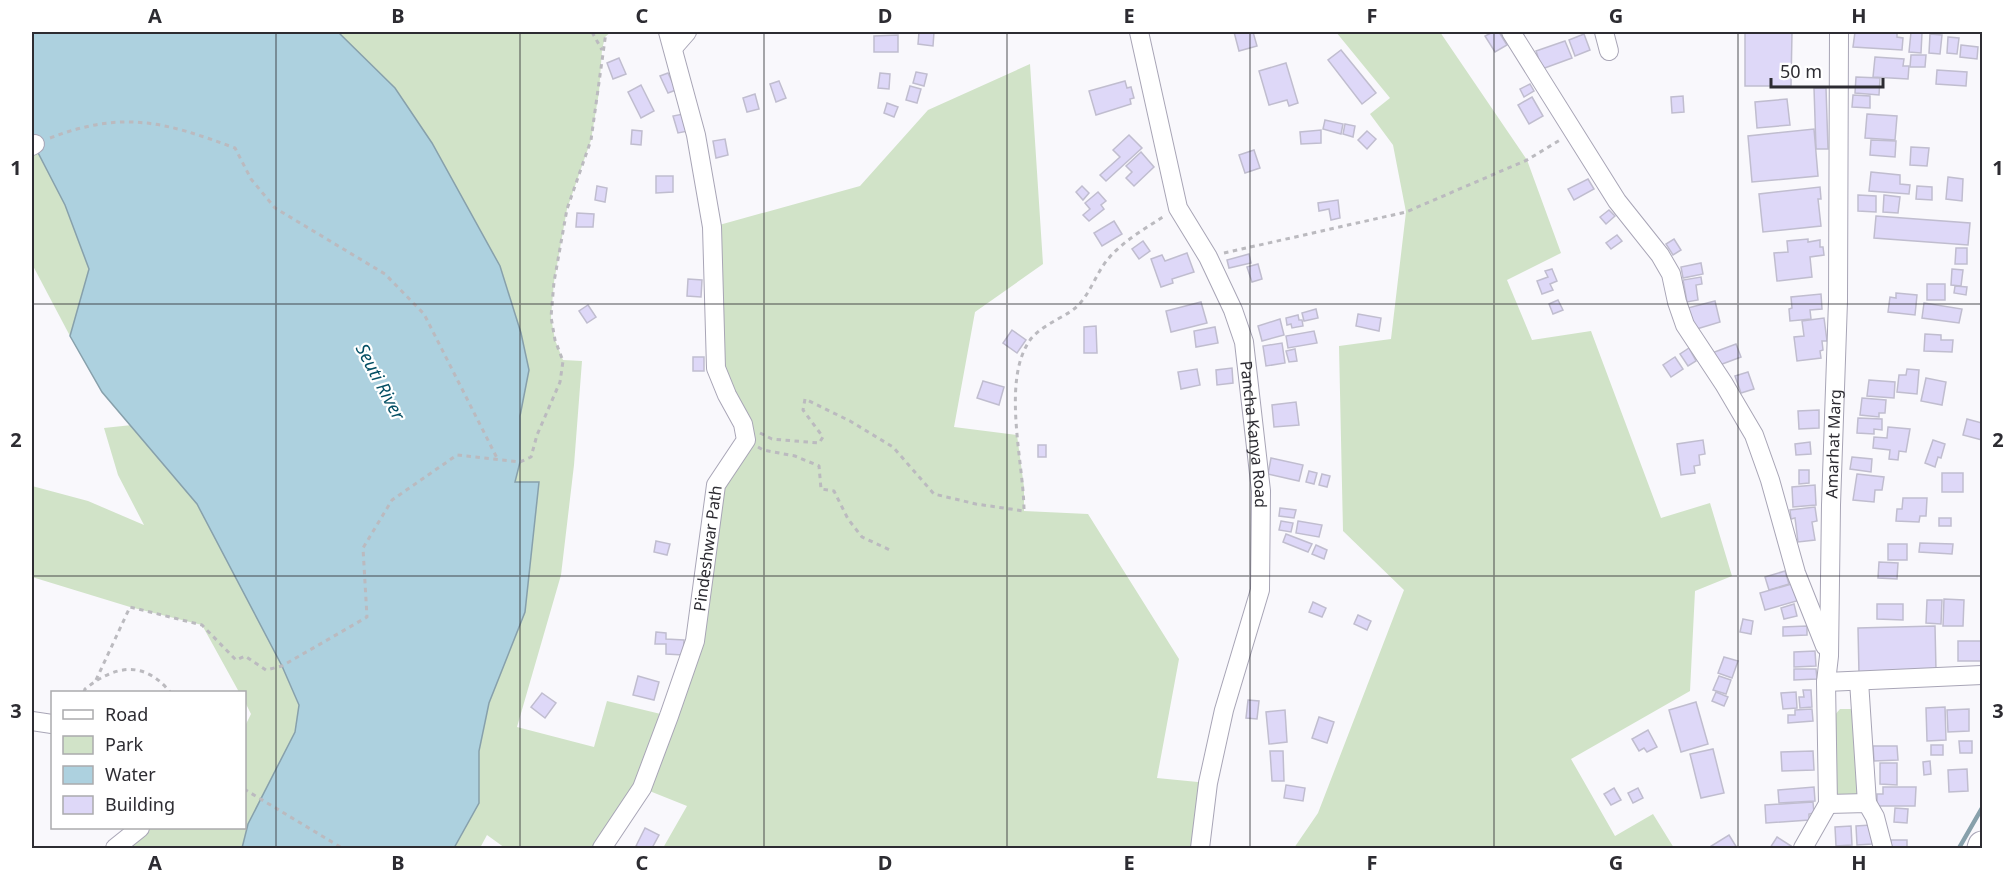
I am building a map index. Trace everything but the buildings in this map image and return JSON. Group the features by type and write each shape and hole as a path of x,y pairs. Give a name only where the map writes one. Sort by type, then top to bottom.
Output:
{"street":[{"path":"687,32 670,40 696,135 712,227 716,368 745,432"},
{"name":"Pancha Kanya Road","path":"1139,32 1178,208 1208,257 1233,310 1244,342 1261,491 1260,590 1224,710 1208,783 1200,849"},
{"path":"1511,32 1617,201 1666,264 1685,325 1754,435 1770,480 1796,573 1829,656"},
{"path":"1604,32 1609,51"},
{"name":"Amarhat Marg","path":"1803,849 1828,804 1826,682 1829,656 1831,505 1838,301 1839,32"},
{"name":"Pindeshwar Path","path":"602,849 642,788 695,641 716,484 745,432"},
{"path":"1826,682 1983,675"},
{"path":"1859,681 1867,803 1875,817 1883,849"},
{"path":"32,721 51,724"},
{"path":"1828,804 1867,803"},
{"path":"115,849 139,829"}],"path":[{"path":"592,32 602,51"},
{"path":"96,680 130,607 202,625 236,660 245,656 266,670 282,666 366,617 363,548 392,500 457,455 520,462 531,457 537,435 560,382 563,361 555,340 551,317 554,282 567,209 591,140 606,32"},
{"path":"33,145 79,127 118,122 153,123 194,133 235,148 251,179 275,208 385,274 424,314 498,460"},
{"path":"1208,257 1406,212 1527,160 1574,132"},
{"path":"745,432 772,439 819,442 823,437 802,410 805,399 850,421 893,447 934,494 976,504 1024,511 1024,487 1017,435 1016,385 1020,362 1030,340 1049,323 1080,304 1108,259 1134,236 1178,208"},
{"path":"745,432 764,450 795,456 819,466 821,489 834,490 848,519 862,537 890,550"},
{"path":"84,691 96,680 116,670 139,669 165,686 169,691"},
{"path":"246,790 342,849"}],"green space":[{"path":"338,32 611,32 605,37 602,50 599,92 591,140 567,209 554,282 551,317 555,340 563,360 582,361 574,465 561,575 517,727 594,747 607,701 669,716 695,641 716,485 746,440 727,395 712,227 860,186 928,110 1030,64 1043,264 975,312 954,427 1017,435 1024,487 1024,511 1088,514 1179,659 1157,778 1208,783 1200,848 663,848 687,806 642,788 602,848 505,848 487,835 480,848 454,848 479,803 479,751 489,703 525,612 539,483 515,482 520,462 520,416 529,370 521,333 500,266 432,143 395,88"},
{"path":"1336,32 1440,32 1527,160 1561,253 1507,280 1532,340 1591,331 1661,518 1710,503 1732,576 1695,591 1690,691 1571,759 1615,836 1653,814 1674,848 1294,848 1318,813 1404,590 1343,531 1339,346 1391,339 1406,212 1393,145 1370,114 1390,98"},
{"path":"32,141 65,205 89,269 70,336 32,264"},
{"path":"132,425 197,504 282,666 299,706 295,732 248,824 242,848 115,848 139,829 246,829 246,724 251,714 246,704 246,691 238,691 202,625 130,607 32,577 32,486 88,501 144,525 118,475 104,428"},
{"path":"1840,709 1853,709 1858,786 1857,795 1834,800 1833,717"}],"water":[{"name":"Seuti River","path":"32,32 338,32 395,88 432,143 500,266 521,333 529,370 520,416 520,462 515,482 539,482 525,612 489,703 479,751 479,803 454,848 242,848 248,824 295,732 299,705 282,666 197,504 102,392 70,336 89,269 65,205 32,141"}],"waterway":[{"path":"1959,848 1982,808"}]}
